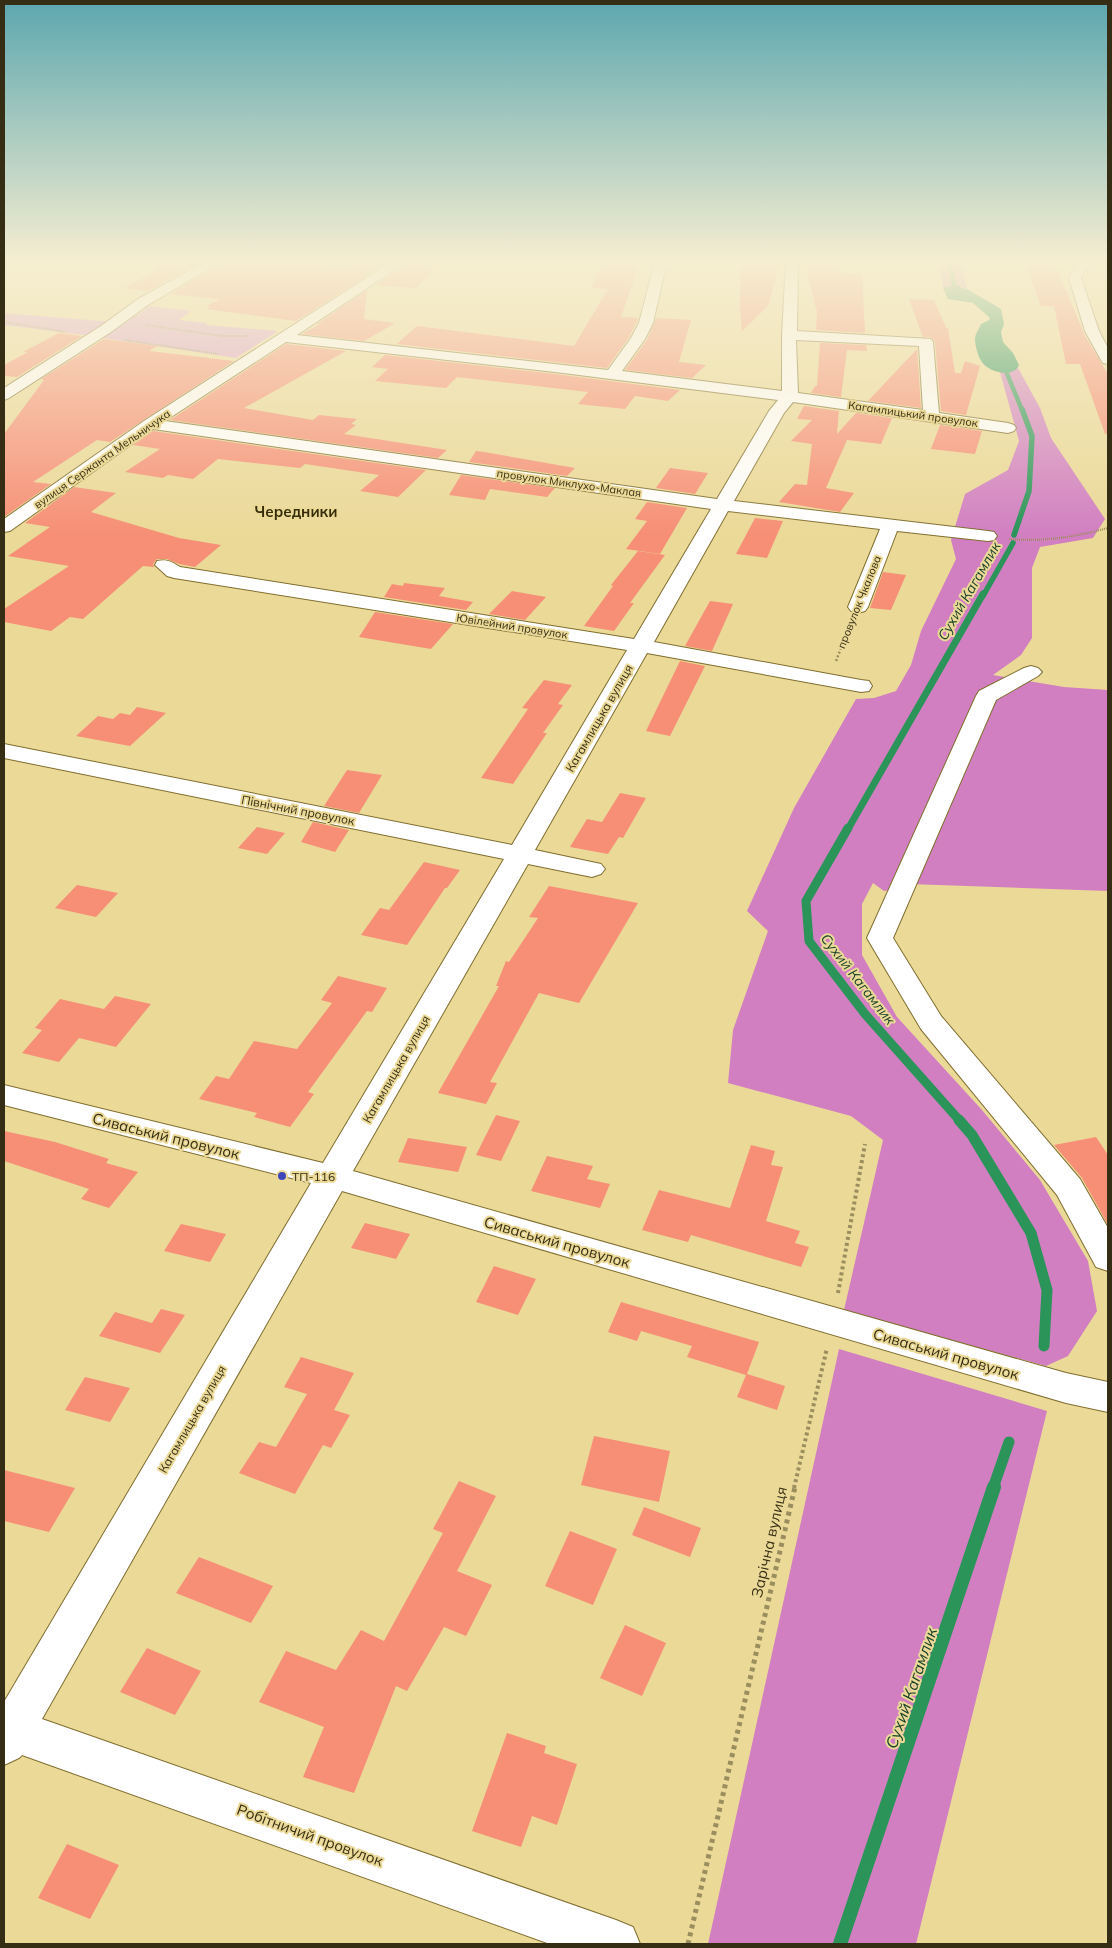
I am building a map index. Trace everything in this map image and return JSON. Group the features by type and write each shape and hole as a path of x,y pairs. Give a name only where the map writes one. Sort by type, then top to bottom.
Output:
{"street":[{"path":"4,395 71,352"},
{"name":"вулиця Сержанта Мельничука","path":"4,527 150,424 261,352"},
{"name":"Кагамлицький провулок","path":"410,352 790,396 1008,428"},
{"path":"612,374 628,352"},
{"path":"789,352 790,396"},
{"path":"922,352 931,416"},
{"name":"Кагамлицька вулиця","path":"6,1733 333,1177 778,411 790,396"},
{"name":"провулок Миклухо-Маклая","path":"150,424 723,505 988,536"},
{"name":"провулок Чкалова","path":"858,606 890,525"},
{"name":"Ювілейний провулок","path":"164,566 174,572 641,646 861,686"},
{"path":"1031,672 988,696 880,938 932,1022 1070,1187 1108,1258"},
{"name":"Північний провулок","path":"4,751 592,869"},
{"name":"Сиваський провулок","path":"4,1095 333,1177 1066,1388 1108,1397"},
{"name":"Робітничий провулок","path":"6,1733 616,1944"}],"path":[{"path":"209,352 252,358"},
{"path":"1035,542 1082,535 1108,528"},
{"name":"провулок Чкалова","path":"828,680 858,606"},
{"name":"Зарічна вулиця","path":"688,1944 833,1321 865,1144"}],"shaded area":[{"path":"195,352 245,352 236,358"},
{"path":"977,352 1012,352 1019,365 1012,372 995,371 985,366"},
{"path":"1018,368 1040,408 1051,438 1105,519 1093,538 1040,547 1032,568 1032,638 1021,655 993,675 1064,687 1108,690 1108,891 909,884 900,889 884,891 873,883 862,904 862,955 897,1017 982,1110 1040,1180 1088,1261 1097,1311 1068,1356 1046,1366 844,1310 883,1140 851,1116 728,1083 733,1030 768,931 747,911 794,808 856,699 874,698 896,691 911,665 921,631 956,559 951,540 965,494 1008,470 1019,441 1000,372 1008,373"},
{"path":"839,1349 1047,1411 916,1944 708,1944"}],"building":[{"path":"23,352 57,352 17,377 4,376 4,365 28,352"},
{"path":"84,352 157,352 234,361 110,442 97,440 33,482 51,484 4,517 4,434 44,380 41,379"},
{"path":"274,352 344,352 244,408 313,420 319,415 357,419 351,424 356,425 344,434 447,450 438,458 170,420"},
{"path":"466,352 618,352 607,368"},
{"path":"638,352 682,352 679,362 706,365 692,378 625,370"},
{"path":"819,352 847,352 841,397 811,393 815,386 817,386"},
{"path":"914,352 917,352 921,408 868,401"},
{"path":"936,352 952,352 955,373 961,373 965,361 980,366 966,415 941,411"},
{"path":"1063,352 1095,352 1108,374 1108,433 1105,434 1080,364 1066,364"},
{"path":"385,355 680,390 668,401 635,396 625,409 578,404 588,392 457,377 446,388 375,381 388,369 372,367"},
{"path":"804,406 839,411 837,434 856,413 892,418 881,444 847,440 826,488 854,493 840,512 779,502 795,484 807,485 812,444 791,441 812,420 797,419"},
{"path":"940,425 982,431 975,454 931,449"},
{"path":"153,431 426,470 398,497 360,491 379,475 305,464 300,468 218,459 193,479 168,475 163,478 125,472 160,449 133,445"},
{"path":"476,451 575,468 567,476 469,462"},
{"path":"670,468 708,473 695,494 656,488"},
{"path":"461,475 555,488 547,497 490,489 485,500 449,495"},
{"path":"74,487 116,493 91,512 179,538 221,545 195,567 179,564 167,559 157,559 153,564 154,567 143,566 83,619 70,617 51,631 4,622 4,609 69,566 8,556 50,527 25,523"},
{"path":"647,502 687,508 660,554 626,549 647,521 635,519"},
{"path":"755,518 783,521 767,558 736,554"},
{"path":"638,551 665,555 630,603 634,603 614,631 584,626 613,586 611,585"},
{"path":"883,572 906,575 891,610 870,608"},
{"path":"404,583 445,588 439,596 473,602 466,610 384,597 392,584 403,586"},
{"path":"512,591 546,597 525,620 489,614"},
{"path":"710,601 733,604 712,651 685,646"},
{"path":"375,612 453,624 431,649 359,637"},
{"path":"680,661 705,666 670,736 646,731"},
{"path":"544,680 572,685 558,704 563,705 543,733 547,733 513,784 481,778 528,709 522,708"},
{"path":"137,707 166,713 130,746 76,736 98,716 113,719 120,713 130,715"},
{"path":"347,770 382,775 359,813 324,806"},
{"path":"620,793 646,798 623,838 619,837 608,854 570,847 587,819 602,822"},
{"path":"313,822 349,830 335,852 301,842"},
{"path":"257,827 285,833 267,854 238,848"},
{"path":"424,862 460,870 447,888 445,888 407,945 361,935 380,908 389,910"},
{"path":"77,885 118,893 96,917 55,908"},
{"path":"549,886 638,903 579,1003 539,993 490,1082 497,1083 486,1104 438,1093 499,986 496,986 506,961 509,962 538,918 529,917"},
{"path":"338,976 387,988 372,1012 367,1011 308,1092 314,1094 290,1127 254,1117 257,1113 199,1099 216,1076 229,1079 254,1041 297,1049 332,1003 321,1000"},
{"path":"115,996 151,1004 116,1047 79,1038 59,1062 22,1053 42,1030 35,1028 60,999 104,1009"},
{"path":"496,1115 520,1121 501,1161 476,1155"},
{"path":"4,1131 55,1142 109,1159 106,1163 138,1172 109,1208 81,1199 89,1189 4,1161"},
{"path":"1096,1137 1108,1155 1108,1225 1082,1178 1054,1145"},
{"path":"408,1138 467,1147 458,1172 398,1162"},
{"path":"751,1145 775,1151 771,1165 783,1167 766,1221 800,1231 795,1243 809,1247 801,1267 691,1235 688,1242 642,1230 659,1190 730,1208"},
{"path":"547,1156 593,1166 587,1179 610,1184 600,1208 531,1191"},
{"path":"365,1223 410,1234 396,1259 351,1248"},
{"path":"181,1224 226,1234 210,1262 164,1251"},
{"path":"494,1266 536,1279 518,1315 476,1302"},
{"path":"621,1302 759,1342 747,1374 785,1386 777,1410 737,1397 746,1375 687,1357 692,1346 641,1331 637,1341 608,1332"},
{"path":"161,1309 185,1315 160,1353 99,1336 115,1312 152,1323"},
{"path":"301,1357 354,1373 334,1410 350,1415 331,1448 323,1445 295,1494 239,1473 259,1442 276,1447 307,1394 284,1387"},
{"path":"85,1377 130,1388 110,1422 65,1410"},
{"path":"594,1436 670,1451 659,1502 581,1485"},
{"path":"4,1470 75,1488 49,1532 4,1521"},
{"path":"459,1481 496,1496 457,1571 492,1585 466,1636 444,1627 407,1691 396,1686 354,1793 303,1777 324,1727 259,1702 286,1651 336,1670 361,1630 384,1641 443,1533 433,1529"},
{"path":"644,1507 701,1528 690,1557 632,1535"},
{"path":"570,1531 617,1549 593,1605 545,1586"},
{"path":"199,1557 273,1586 251,1623 176,1593"},
{"path":"625,1625 666,1643 642,1696 600,1678"},
{"path":"147,1648 201,1671 175,1715 120,1692"},
{"path":"507,1733 546,1746 544,1753 577,1764 557,1825 532,1816 521,1847 472,1831"},
{"path":"67,1844 119,1865 90,1919 38,1898"}],"waterway":[{"name":"Сухий Кагамлик","path":"1003,364 1022,410"},
{"name":"Сухий Кагамлик","path":"1014,535 1029,491 1032,436 1022,409"},
{"name":"Сухий Кагамлик","path":"983,596 1013,543"},
{"name":"Сухий Кагамлик","path":"848,829 983,594"},
{"name":"Сухий Кагамлик","path":"848,828 806,901 809,941 865,1014 960,1121"},
{"name":"Сухий Кагамлик","path":"959,1120 972,1135 1031,1233 1047,1290 1044,1346"},
{"name":"Сухий Кагамлик","path":"993,1488 1009,1442"},
{"name":"Сухий Кагамлик","path":"840,1944 994,1487"}],"place":[{"name":"ТП-116","path":"282,1176"}],"district":[{"name":"Чередники","path":"296,511"}]}
